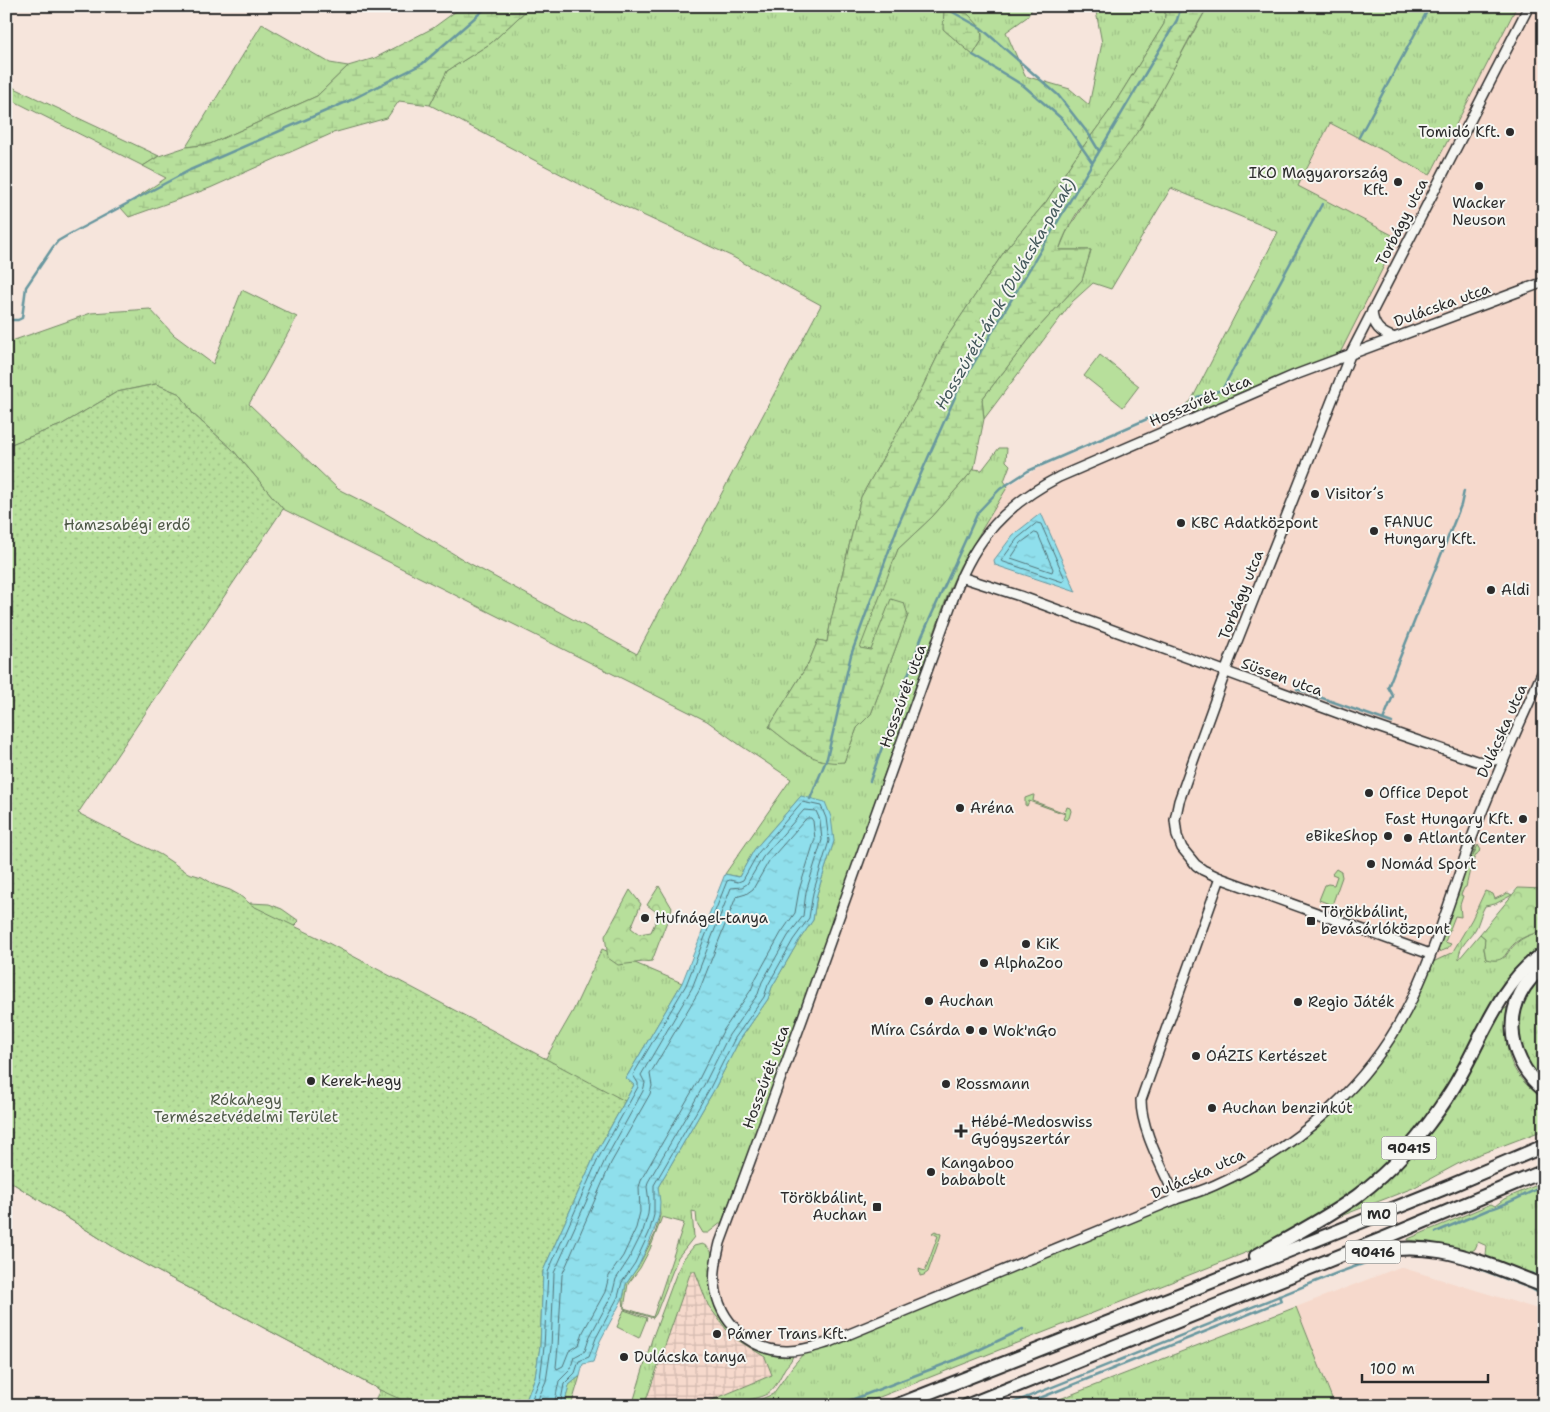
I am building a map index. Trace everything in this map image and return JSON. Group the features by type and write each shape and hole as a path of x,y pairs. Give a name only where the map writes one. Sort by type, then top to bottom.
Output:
{"highway":[{"name":"90415","path":"1213,1281 1324,1218 1369,1187 1402,1156 1417,1140 1451,1092 1499,1003 1516,978 1527,966 1544,953"},
{"path":"1544,966 1531,978 1521,993 1516,1005 1512,1033 1519,1060 1535,1083 1544,1090"},
{"name":"M0","path":"895,1406 1213,1281 1544,1146"},
{"name":"M0","path":"966,1406 1387,1237 1544,1171"},
{"name":"90416","path":"1272,1283 1360,1256 1408,1247 1444,1251 1544,1286"}],"street":[{"name":"Torbágy utca","path":"1430,954 1220,878 1203,870 1196,865 1182,848 1177,836 1175,820 1182,792 1226,671 1350,355 1529,6"},
{"name":"Dulácska utca","path":"1350,355 1544,282"},
{"path":"1372,311 1374,324 1378,329 1386,335 1395,338"},
{"name":"Hosszúrét utca","path":"717,1257 726,1225 802,1020 961,577 977,548 999,519 1015,504 1038,488 1067,473 1243,397 1350,355"},
{"name":"Süssen utca","path":"961,577 1010,592 1476,761 1493,761 1507,752"},
{"name":"Dulácska utca","path":"717,1257 715,1285 721,1307 732,1325 747,1339 764,1347 776,1350 796,1350 842,1337 1176,1199 1214,1186 1277,1152 1327,1113 1354,1086 1393,1033 1411,1000 1430,954 1473,836 1507,752 1544,669"},
{"path":"1176,1199 1144,1126 1141,1100 1220,878"}],"shaded area":[{"path":"1517,6 1544,6 1544,889 1518,888 1495,899 1485,892 1452,953 1431,965 1400,1030 1365,1079 1318,1126 1270,1161 1216,1188 830,1347 785,1356 762,1352 752,1348 732,1333 716,1309 710,1286 710,1272 716,1243 804,1004 950,588 960,566 1008,486 1037,469 1187,404 1194,413 1261,384 1298,186 1330,123 1430,175"},
{"path":"1400,1267 1544,1311 1544,1406 1335,1406 1296,1307"},
{"path":"691,1271 695,1271 708,1305 729,1333 765,1357 772,1375 698,1406 644,1406"}],"green space":[{"path":"463,6 531,6 491,43 447,71 430,105 399,101 387,118 333,133 210,188 129,217 121,208 166,178 143,166 159,156 186,147 210,144 317,96 348,66 375,58 433,28"},
{"path":"531,6 1034,6 1027,17 1006,32 1025,76 1070,89 1089,105 1102,43 1095,6 1166,6 1164,24 1111,109 1074,159 1046,202 1006,249 947,337 922,388 861,497 827,642 818,640 808,664 769,727 804,754 844,762 857,728 871,714 908,615 891,600 871,651 859,648 898,549 932,517 974,469 982,470 999,448 1007,448 1006,461 1010,465 1004,481 1008,486 960,566 950,588 804,1004 722,1222 708,1233 703,1233 697,1223 696,1212 692,1211 694,1237 678,1257 653,1318 624,1309 623,1298 626,1284 639,1265 655,1234 660,1215 658,1187 714,1090 739,1041 768,999 772,987 813,920 817,894 834,841 801,796 754,850 739,877 725,874 791,779 707,721 283,509 232,449 193,414 180,394 156,384 117,392 61,425 6,446 6,343 91,313 150,309 174,335 213,364 242,290 297,317 249,404 338,489 385,513 469,563 637,654 821,305 731,256 604,197 430,105 447,71 491,43","holes":["963,13 968,14 978,25 982,33 982,38 973,55 943,29","662,1217 684,1223 653,1317 624,1308 628,1284 640,1268 650,1249"]},
{"path":"1166,6 1208,6 1141,126 1085,201 1066,233 1059,250 1091,250 1082,280 1038,328 982,399 984,419 974,469 932,517 898,549 860,648 871,650 891,599 904,603 908,615 871,714 857,728 844,762 823,761 813,757 794,747 769,727 808,664 818,640 827,642 861,497 922,388 947,337 1006,249 1046,202 1074,159 1111,109 1164,24"},
{"path":"1208,6 1517,6 1430,175 1330,123 1298,186 1398,238 1340,353 1194,413 1187,404 1191,401 1278,232 1171,188 1111,289 1093,283 1072,302 984,419 982,399 1038,328 1082,280 1091,250 1059,250 1066,233 1094,188 1141,127"},
{"path":"944,8 968,14 981,28 982,40 973,55 943,29"},
{"path":"262,24 330,63 348,66 317,96 210,144 186,147"},
{"path":"6,84 159,156 143,166 6,97"},
{"path":"1100,355 1139,386 1123,407 1084,376"},
{"name":"Rókahegy Természetvédelmi Terület","path":"156,384 180,394 193,414 232,449 283,509 78,813 161,855 188,873 202,877 215,885 230,890 253,906 319,938 625,1101 595,1155 543,1271 540,1347 535,1377 524,1406 415,1406 380,1390 120,1251 6,1179 6,446 61,425 117,392"},
{"path":"1034,795 1033,801 1065,813 1067,807 1070,808 1069,818 1063,819 1065,814 1029,801 1027,806 1025,805 1025,798"},
{"path":"1476,845 1473,856 1478,845 1481,850 1475,857 1466,887 1461,895 1463,896 1460,905 1461,917 1455,916 1445,942 1451,944 1447,949 1439,952 1437,948"},
{"path":"1336,869 1341,872 1342,877 1332,905 1319,900 1325,885 1334,885 1337,876 1332,874"},
{"path":"659,886 672,908 652,961 618,965 608,958 605,936 630,890 641,904 631,928 639,934 651,932 659,914 647,905"},
{"path":"1518,888 1544,889 1544,931 1520,939 1501,959 1486,959 1484,949 1485,938 1480,934"},
{"path":"1485,891 1493,894 1495,899 1508,893 1512,895 1495,904 1485,906 1475,930 1459,954 1459,959 1480,934 1485,938 1484,949 1486,959 1505,957 1521,940 1531,934 1544,931 1544,948 1454,1075 1426,1119 1388,1163 1353,1196 1308,1223 1250,1251 857,1406 732,1406 755,1402 773,1394 803,1354 830,1347 1216,1188 1243,1175 1296,1142 1344,1102 1384,1056 1400,1030 1431,965 1452,953 1472,919"},
{"path":"250,903 269,904 282,909 299,921 292,928 249,906"},
{"path":"602,949 682,983 626,1078 634,1085 595,1155 543,1271 524,1406 372,1406 380,1390 120,1251 6,1179 6,1172 546,1058 573,1011"},
{"path":"1544,972 1544,1083 1525,1058 1518,1025 1521,1004 1531,987"},
{"path":"1507,1007 1506,1035 1510,1059 1522,1079 1531,1089 1544,1098 1544,1130 1467,1159 1413,1188 1341,1216 1388,1176 1431,1133 1455,1100 1500,1014"},
{"path":"1544,1182 1544,1279 1488,1258 1486,1255 1487,1246 1478,1242 1475,1249 1470,1252 1428,1242 1408,1240 1491,1204 1495,1206 1504,1199"},
{"path":"935,1231 941,1234 940,1238 928,1272 920,1276 919,1269 925,1271 938,1236 932,1233"},
{"path":"702,1244 709,1248 711,1253 710,1286 713,1301 727,1327 750,1346 778,1355 793,1355 792,1359 775,1386 770,1392 761,1397 723,1404 698,1406 772,1375 765,1357 729,1333 708,1305 695,1271 691,1271 644,1406 632,1406 652,1339 677,1272 684,1258 694,1246"},
{"path":"1296,1307 1335,1406 1042,1406"},
{"path":"624,1310 647,1318 639,1338 617,1327"},
{"path":"580,1376 571,1406 564,1406 569,1385"}],"water":[{"path":"1041,513 1076,592 995,565 994,560 1013,535"},
{"path":"801,796 825,802 831,817 834,841 817,894 813,920 772,987 768,999 739,1041 714,1090 658,1187 659,1216 653,1234 639,1265 626,1284 623,1298 600,1341 593,1362 583,1364 580,1376 569,1385 564,1406 524,1406 535,1377 540,1347 543,1271 595,1155 634,1085 626,1078 682,983 725,874 739,877 754,850"}],"waterway":[{"path":"6,320 22,318 26,287 58,241 190,170 351,100 422,64 488,6"},
{"path":"942,6 981,28 1058,95 1090,136 1099,151"},
{"name":"Hosszúréti-árok (Dulácska-patak)","path":"810,799 827,758 851,655 899,523 959,388 1177,20 1181,6"},
{"path":"1359,137 1430,6"},
{"path":"973,55 1024,86 1062,119 1092,162"},
{"path":"1197,397 1222,390 1322,204"},
{"path":"870,781 922,636 978,512 1000,489 1028,471 1154,416"},
{"path":"1383,720 1393,696 1388,687 1461,505 1464,491"},
{"path":"1297,689 1392,723"},
{"path":"1436,1232 1508,1203 1544,1186"},
{"path":"1005,1406 1337,1273 1385,1256"},
{"path":"1467,1264 1530,1288 1544,1296"},
{"path":"1530,1273 1539,1276 1544,1273"},
{"path":"1027,1397 1030,1402 1281,1301 1279,1296"},
{"path":"841,1404 968,1355 1023,1329"},
{"path":"835,1406 841,1404 842,1406"}],"place":[{"name":"Tomidó Kft.","path":"1510,132"},
{"name":"IKO Magyarország Kft.","path":"1398,182"},
{"name":"Wacker Neuson","path":"1479,186"},
{"name":"Visitor´s","path":"1315,494"},
{"name":"KBC Adatközpont","path":"1181,523"},
{"name":"FANUC Hungary Kft.","path":"1374,531"},
{"name":"Aldi","path":"1491,590"},
{"name":"Office Depot","path":"1369,793"},
{"name":"Aréna","path":"960,808"},
{"name":"Fast Hungary Kft.","path":"1523,819"},
{"name":"eBikeShop","path":"1388,836"},
{"name":"Atlanta Center","path":"1408,838"},
{"name":"Nomád Sport","path":"1371,864"},
{"name":"Hufnágel-tanya","path":"645,918"},
{"name":"Törökbálint, bevásárlóközpont","path":"1311,921"},
{"name":"KiK","path":"1026,944"},
{"name":"AlphaZoo","path":"984,963"},
{"name":"Auchan","path":"929,1001"},
{"name":"Regio Játék","path":"1298,1002"},
{"name":"Míra Csárda","path":"970,1030"},
{"name":"Wok'nGo","path":"983,1031"},
{"name":"OÁZIS Kertészet","path":"1196,1056"},
{"name":"Kerek-hegy","path":"311,1081"},
{"name":"Rossmann","path":"946,1084"},
{"name":"Auchan benzinkút","path":"1212,1108"},
{"name":"Hébé-Medoswiss Gyógyszertár","path":"961,1131"},
{"name":"Kangaboo bababolt","path":"931,1172"},
{"name":"Törökbálint, Auchan","path":"877,1207"},
{"name":"Pámer Trans Kft.","path":"717,1334"},
{"name":"Dulácska tanya","path":"624,1357"}],"park label":[{"name":"Hamzsabégi erdő","path":"127,525"}]}
